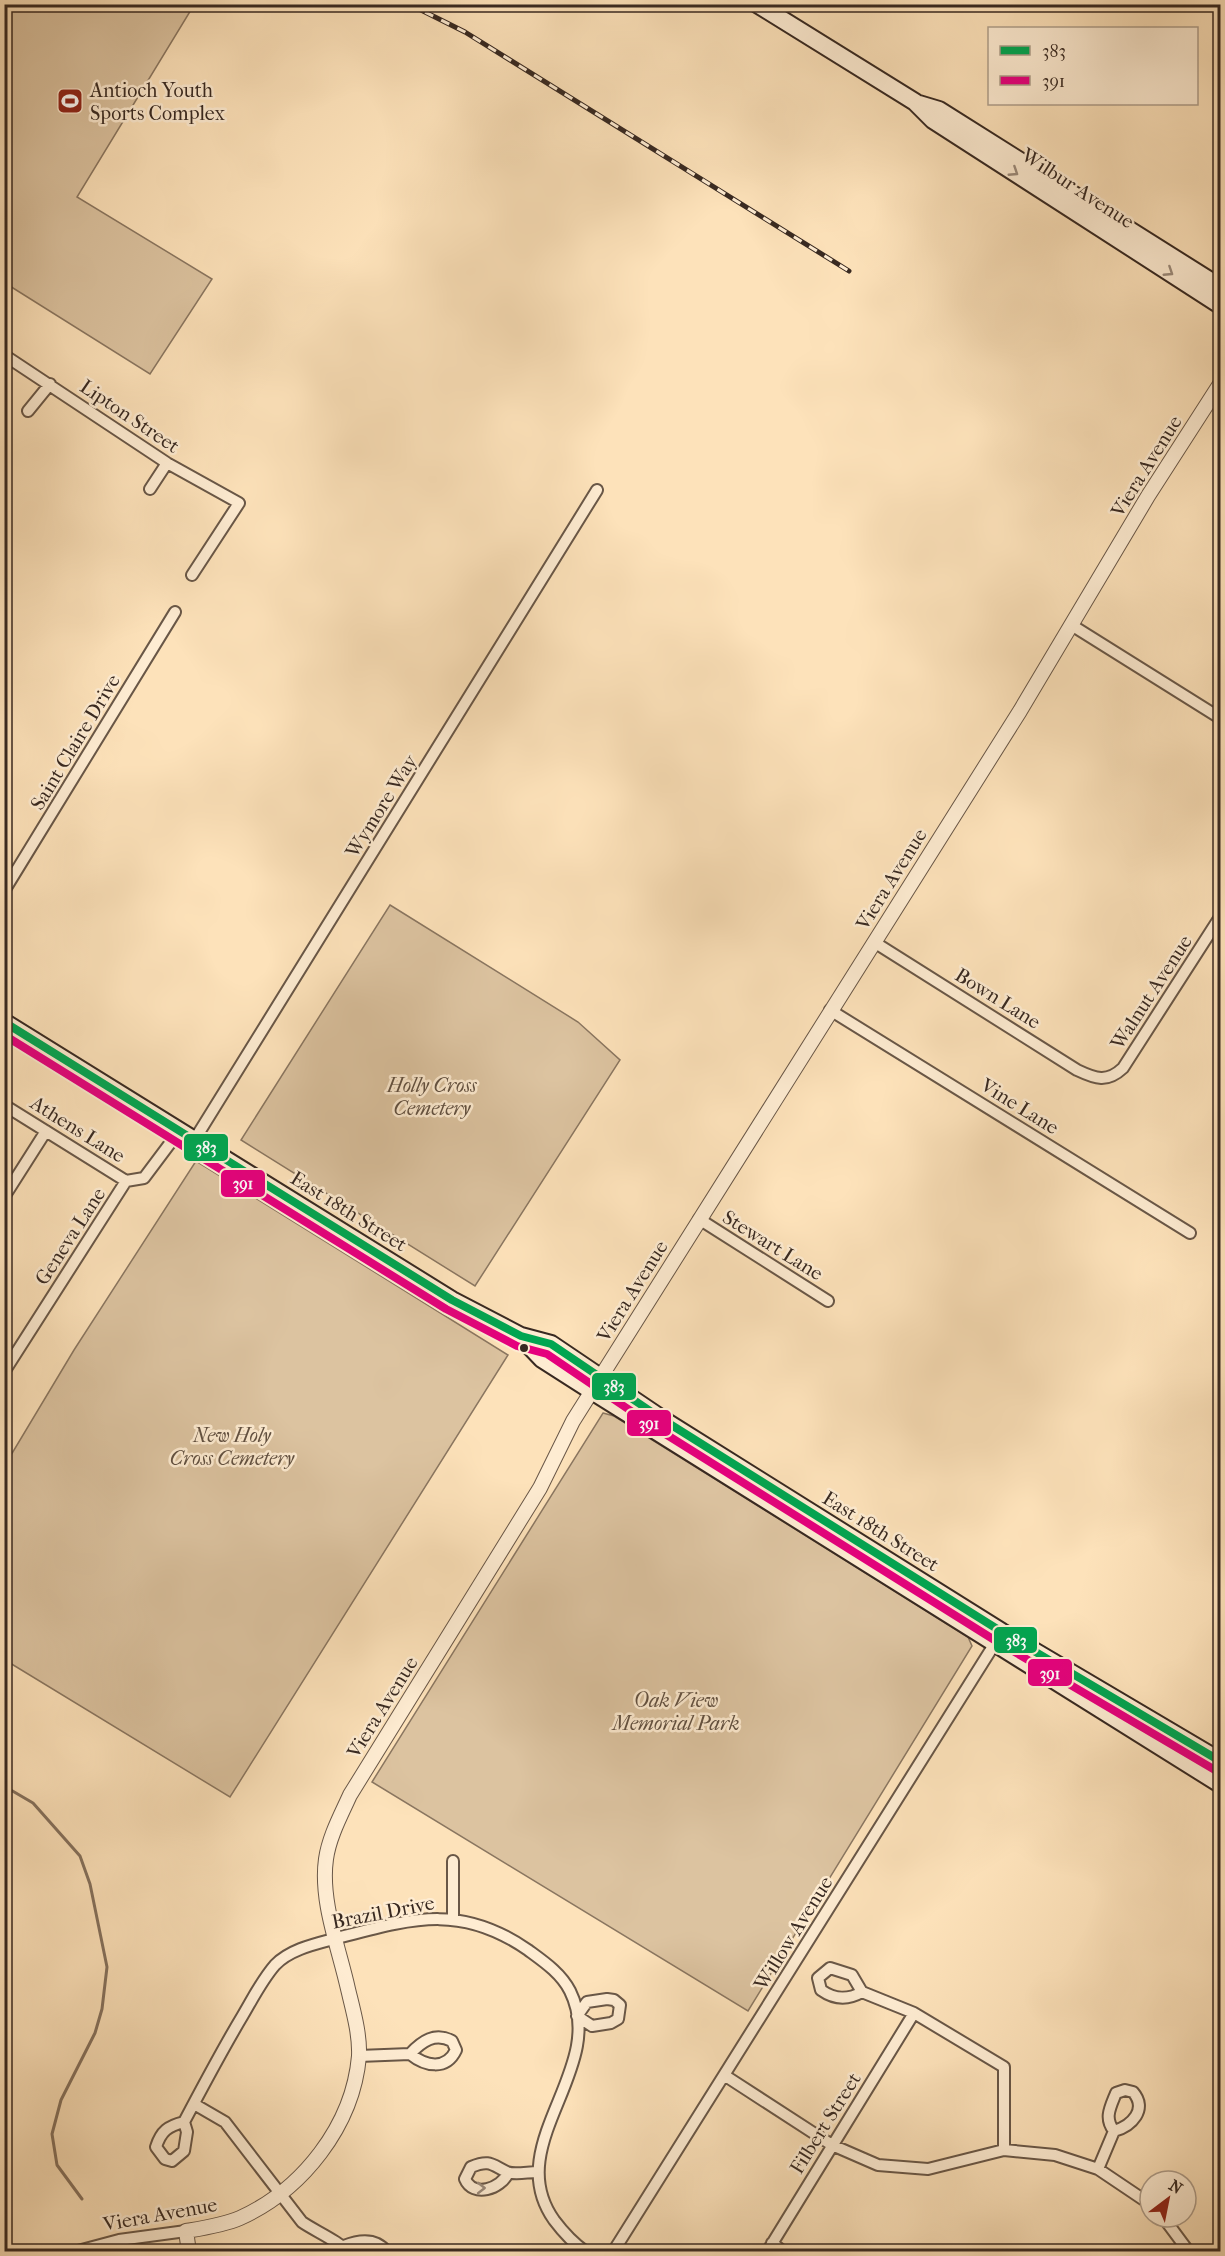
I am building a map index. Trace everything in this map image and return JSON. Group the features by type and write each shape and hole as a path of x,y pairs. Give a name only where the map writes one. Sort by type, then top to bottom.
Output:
{"main road":[{"name":"Wilbur Avenue","path":"757,4 915,102 933,120 1221,305"},
{"name":"Wilbur Avenue","path":"915,102 939,110 1221,287"},
{"name":"East 18th Street","path":"4,1022 453,1300 520,1336 551,1344 596,1384 665,1421 1221,1784"},
{"name":"East 18th Street","path":"998,1638 1221,1761"}],"street":[{"name":"Lipton Street","path":"4,355 168,463 239,503 192,575"},
{"path":"28,411 50,384"},
{"name":"Viera Avenue","path":"74,2252 119,2240 186,2231 239,2219 280,2195 307,2171 335,2131 350,2096 359,2056 355,2018 327,1899 326,1859 336,1825 350,1795 540,1488 573,1422 596,1384 1073,626 1148,496 1221,384"},
{"path":"150,489 168,463"},
{"name":"Wymore Way","path":"195,1139 597,490"},
{"name":"Saint Claire Drive","path":"4,891 175,612"},
{"path":"1073,626 1221,718"},
{"name":"Walnut Avenue","path":"1104,1079 1114,1076 1123,1068 1221,917"},
{"name":"Bown Lane","path":"874,942 1077,1070 1092,1077 1104,1079"},
{"name":"Vine Lane","path":"831,1010 1190,1233"},
{"name":"Athens Lane","path":"4,1105 126,1181 144,1178 180,1130"},
{"path":"4,1197 46,1131"},
{"name":"Geneva Lane","path":"5,1371 126,1181"},
{"name":"Stewart Lane","path":"699,1219 828,1301"},
{"name":"Willow Avenue","path":"614,2252 998,1638"},
{"path":"453,1861 453,1918"},
{"name":"Brazil Drive","path":"184,2122 203,2081 276,1964 296,1952 336,1939 422,1919 453,1918 484,1927 520,1944 548,1964 570,1990 577,2016 579,2042 554,2117 542,2143 537,2172 545,2207 564,2234 586,2252"},
{"path":"862,1992 914,2013 1004,2067 1004,2150"},
{"name":"Filbert Street","path":"769,2247 914,2013"},
{"path":"359,2056 410,2054"},
{"path":"724,2075 832,2145 878,2165 928,2169 1004,2150 1055,2155 1098,2169 1138,2196"},
{"path":"194,2104 225,2122 302,2222 346,2249 363,2241 374,2242 387,2252"},
{"path":"1098,2169 1114,2131"},
{"path":"508,2173 537,2172"},
{"path":"1172,2229 1189,2252"},
{"path":"186,2231 189,2252"},
{"path":"769,2247 784,2252"}],"green space":[{"name":"Antioch Youth Sports Complex","path":"4,5 194,5 77,197 212,279 150,374 5,283"},
{"name":"Holly Cross Cemetery","path":"390,905 578,1022 620,1060 475,1286 241,1140"},
{"name":"New Holy Cross Cemetery","path":"196,1161 508,1355 230,1797 5,1660 5,1465 74,1350"},
{"name":"Oak View Memorial Park","path":"603,1413 614,1416 968,1637 972,1646 748,2011 372,1782"}],"waterway":[{"path":"4,1786 33,1803 80,1856 90,1884 107,1967 102,2009 95,2033 61,2100 52,2134 57,2165 82,2199"}],"railway":[{"path":"409,4 465,32 849,271"}],"transit line":[{"name":"383","path":"4,1022 452,1300 521,1336 551,1344 665,1421 1002,1632 1220,1761"},
{"name":"391","path":"4,1035 446,1309 517,1346 547,1354 659,1430 996,1641 1215,1770"}],"place":[{"name":"Antioch Youth Sports Complex","path":"70,101"}]}
